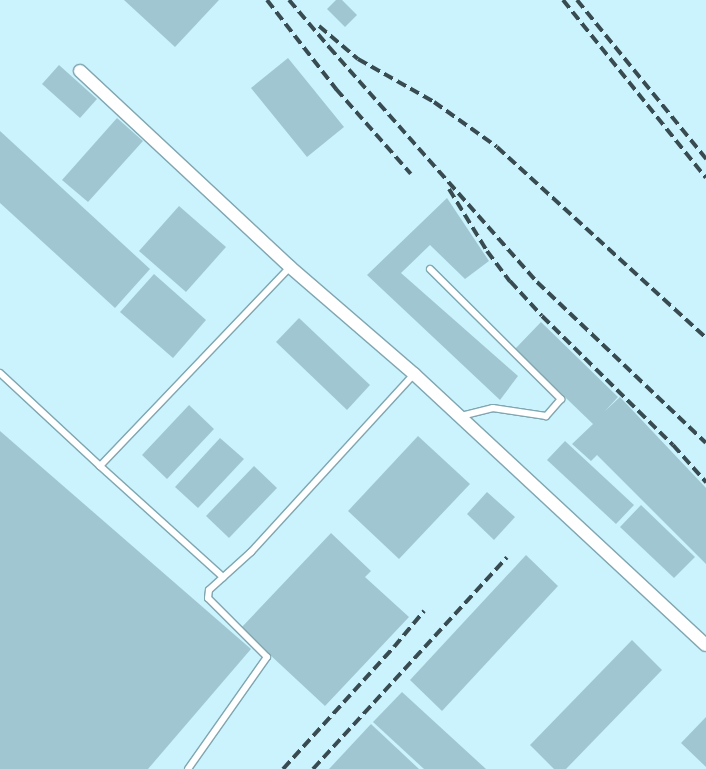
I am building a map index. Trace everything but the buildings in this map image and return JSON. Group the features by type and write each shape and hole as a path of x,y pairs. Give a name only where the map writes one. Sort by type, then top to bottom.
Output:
{"street":[{"path":"80,71 290,267 414,374 706,645"}],"lane":[{"path":"100,466 290,267"},
{"path":"430,269 561,399 546,416 493,408 460,417"},
{"path":"0,373 223,577"},
{"path":"188,769 267,657 208,598 209,590 251,552 414,374"}],"railway":[{"path":"267,0 336,89 411,174"},
{"path":"289,0 537,282 706,443"},
{"path":"563,0 706,178"},
{"path":"577,0 706,159"},
{"path":"319,26 358,59 434,102 497,147 706,338"},
{"path":"449,189 487,251 510,281 542,316 673,445 706,482"},
{"path":"313,769 507,557"},
{"path":"283,769 394,647 424,611"}]}
